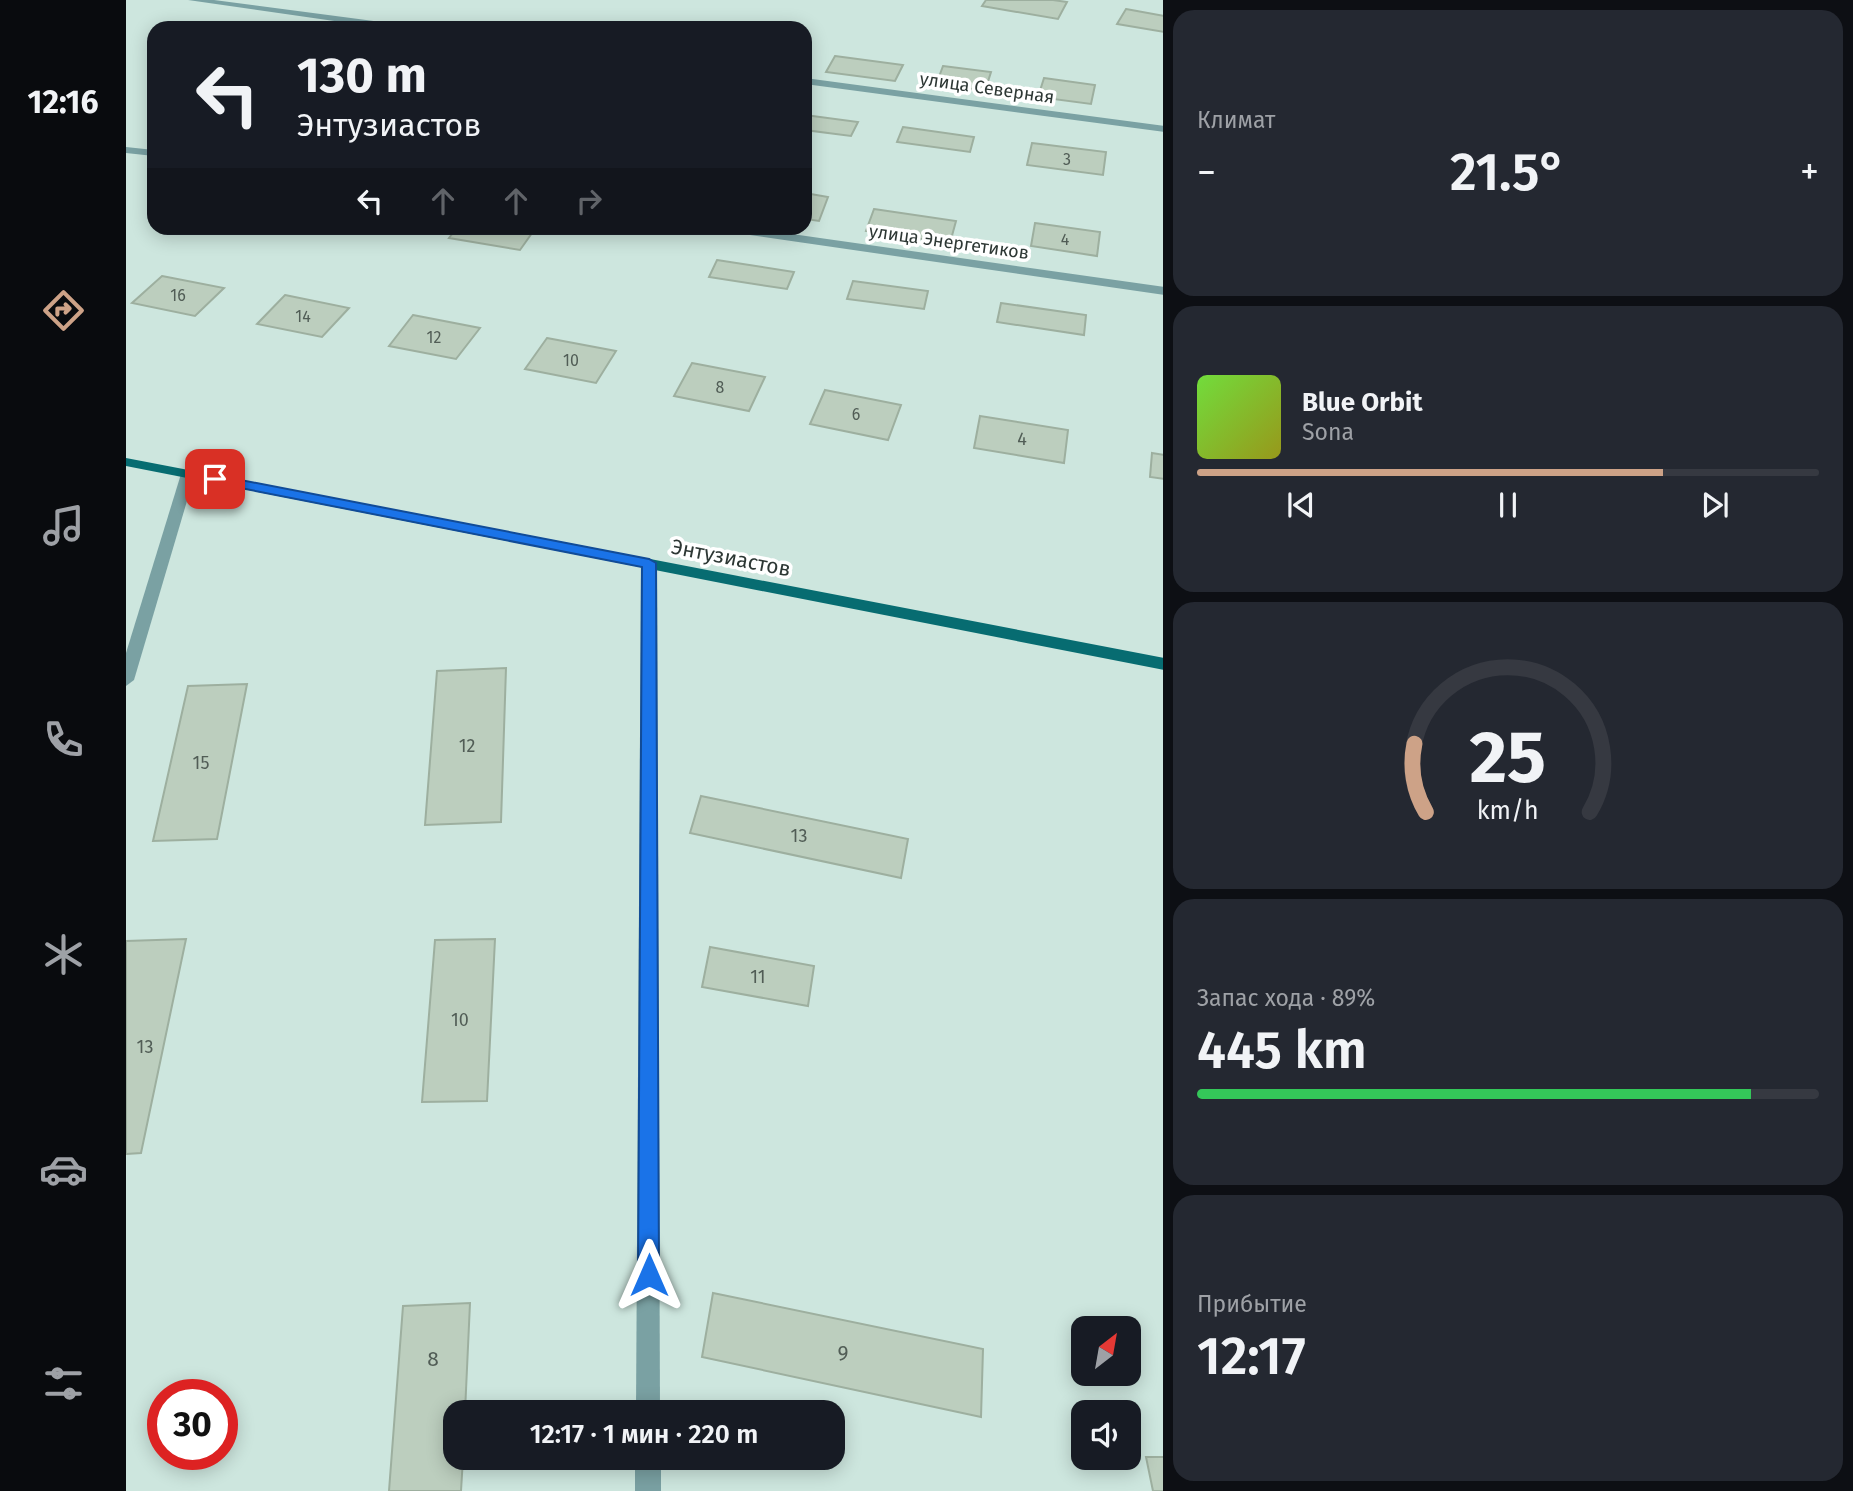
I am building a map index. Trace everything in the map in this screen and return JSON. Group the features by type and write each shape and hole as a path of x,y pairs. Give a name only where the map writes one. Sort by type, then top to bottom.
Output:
{"main road":[{"name":"Энтузиастов","path":"126,462 1163,664"}],"street":[{"path":"193,0 351,21"},
{"name":"улица Северная","path":"812,82 1163,129"},
{"path":"126,150 147,152"},
{"name":"улица Энергетиков","path":"777,235 1163,291"},
{"path":"126,681 188,474"},
{"path":"648,1400 649,563"},
{"path":"648,1470 648,1491"}],"building":[{"path":"986,0 1067,2 1058,19 982,6"},
{"path":"1126,9 1163,16 1163,32 1117,24"},
{"path":"835,56 903,65 895,81 826,72"},
{"path":"943,66 991,72 985,91 936,85"},
{"path":"1044,78 1095,85 1091,104 1038,97"},
{"path":"812,116 858,122 851,136 812,131"},
{"path":"903,127 974,137 970,152 897,142"},
{"path":"1032,143 1106,152 1103,175 1027,165"},
{"path":"812,194 828,197 819,221 812,220"},
{"path":"874,209 956,221 950,243 866,231"},
{"path":"1035,223 1100,232 1097,256 1031,246"},
{"path":"451,235 531,235 520,250 449,238"},
{"path":"717,260 794,272 787,289 709,277"},
{"path":"162,276 224,288 195,316 132,303"},
{"path":"853,281 928,291 924,309 847,299"},
{"path":"285,295 349,308 322,337 257,324"},
{"path":"1001,303 1086,315 1084,335 997,322"},
{"path":"413,315 480,328 456,359 389,346"},
{"path":"547,338 616,351 596,383 525,369"},
{"path":"692,363 765,377 749,411 674,396"},
{"path":"825,390 901,405 888,440 810,424"},
{"path":"980,416 1068,430 1064,463 974,448"},
{"path":"1152,453 1163,455 1163,479 1150,477"},
{"path":"506,668 501,822 425,825 437,671"},
{"path":"247,684 217,839 153,841 188,686"},
{"path":"701,796 908,839 901,878 690,833"},
{"path":"186,939 141,1153 126,1154 126,941"},
{"path":"495,939 487,1101 422,1102 435,940"},
{"path":"710,947 814,966 808,1006 702,987"},
{"path":"713,1293 983,1349 981,1417 702,1357"},
{"path":"470,1303 466,1400 443,1400 443,1470 462,1470 461,1491 389,1491 403,1306"},
{"path":"1146,1457 1163,1457 1163,1491 1153,1491"}],"route":[{"path":"215,479 649,563 649,1275"}]}
